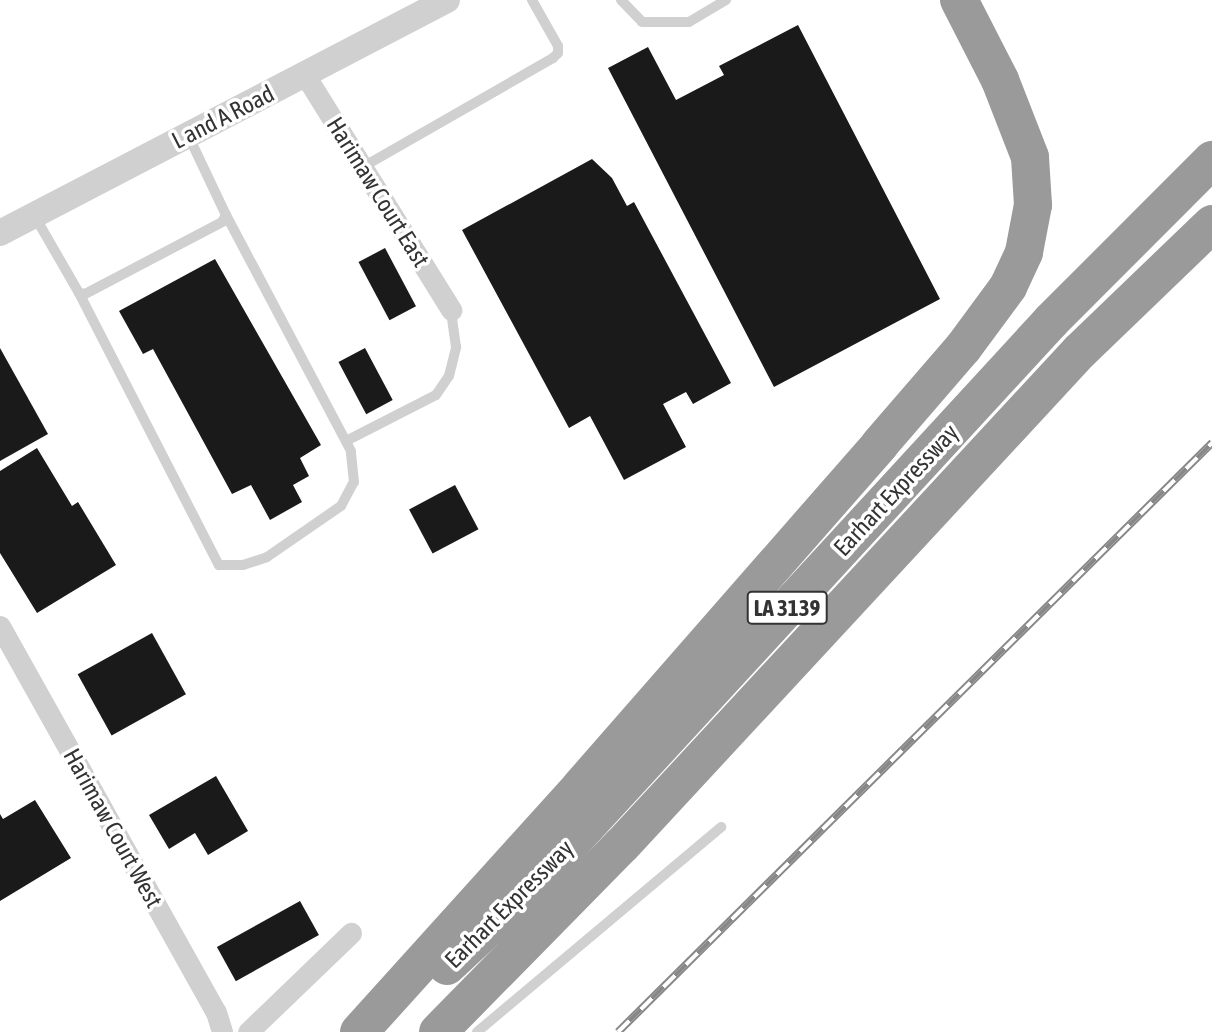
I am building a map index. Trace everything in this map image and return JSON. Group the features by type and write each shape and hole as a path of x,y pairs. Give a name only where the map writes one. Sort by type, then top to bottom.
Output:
{"highway":[{"path":"359,1032 581,786 880,444 963,348 1008,288 1024,252 1033,205 1030,157 1000,80 958,0"},
{"name":"Earhart Expressway","path":"376,1032 526,892 1051,321 1202,168"},
{"name":"Earhart Expressway","path":"438,1032 631,835 1080,351 1201,234"}],"street":[{"name":"L and A Road","path":"0,233 447,0"},
{"name":"Harimaw Court East","path":"305,75 451,310"},
{"name":"Harimaw Court West","path":"0,626 216,1012 222,1032"},
{"path":"248,1032 351,933"}],"lane":[{"path":"361,168 553,58 558,46 532,0"},
{"path":"621,0 642,22 689,22 726,0"},
{"path":"34,215 82,294 219,565 243,565 267,557 341,506 354,482 351,451 224,218 188,135"},
{"path":"82,294 224,218"},
{"path":"346,441 436,395 449,376 456,348 451,310"},
{"path":"477,1032 721,827"}],"building":[{"path":"798,25 940,299 774,387 608,68 648,47 676,100 724,75 719,66"},
{"path":"592,159 612,178 627,206 634,202 731,383 693,404 686,392 663,404 686,447 624,480 590,416 569,428 462,230"},
{"path":"385,248 416,306 389,320 359,262"},
{"path":"215,259 321,445 300,458 309,476 293,485 302,502 270,520 251,485 232,494 153,349 143,354 119,311"},
{"path":"0,348 48,434 0,461"},
{"path":"365,348 393,400 366,414 339,362"},
{"path":"37,448 72,506 78,502 116,565 37,613 0,553 0,471"},
{"path":"455,485 478,529 433,554 409,509"},
{"path":"152,633 186,694 112,735 78,674"},
{"path":"216,776 248,831 208,855 195,833 169,849 149,815"},
{"path":"35,800 71,858 0,901 0,814 3,819"},
{"path":"300,901 319,935 236,981 217,947"}],"railway":[{"path":"618,1032 1212,443"}]}
